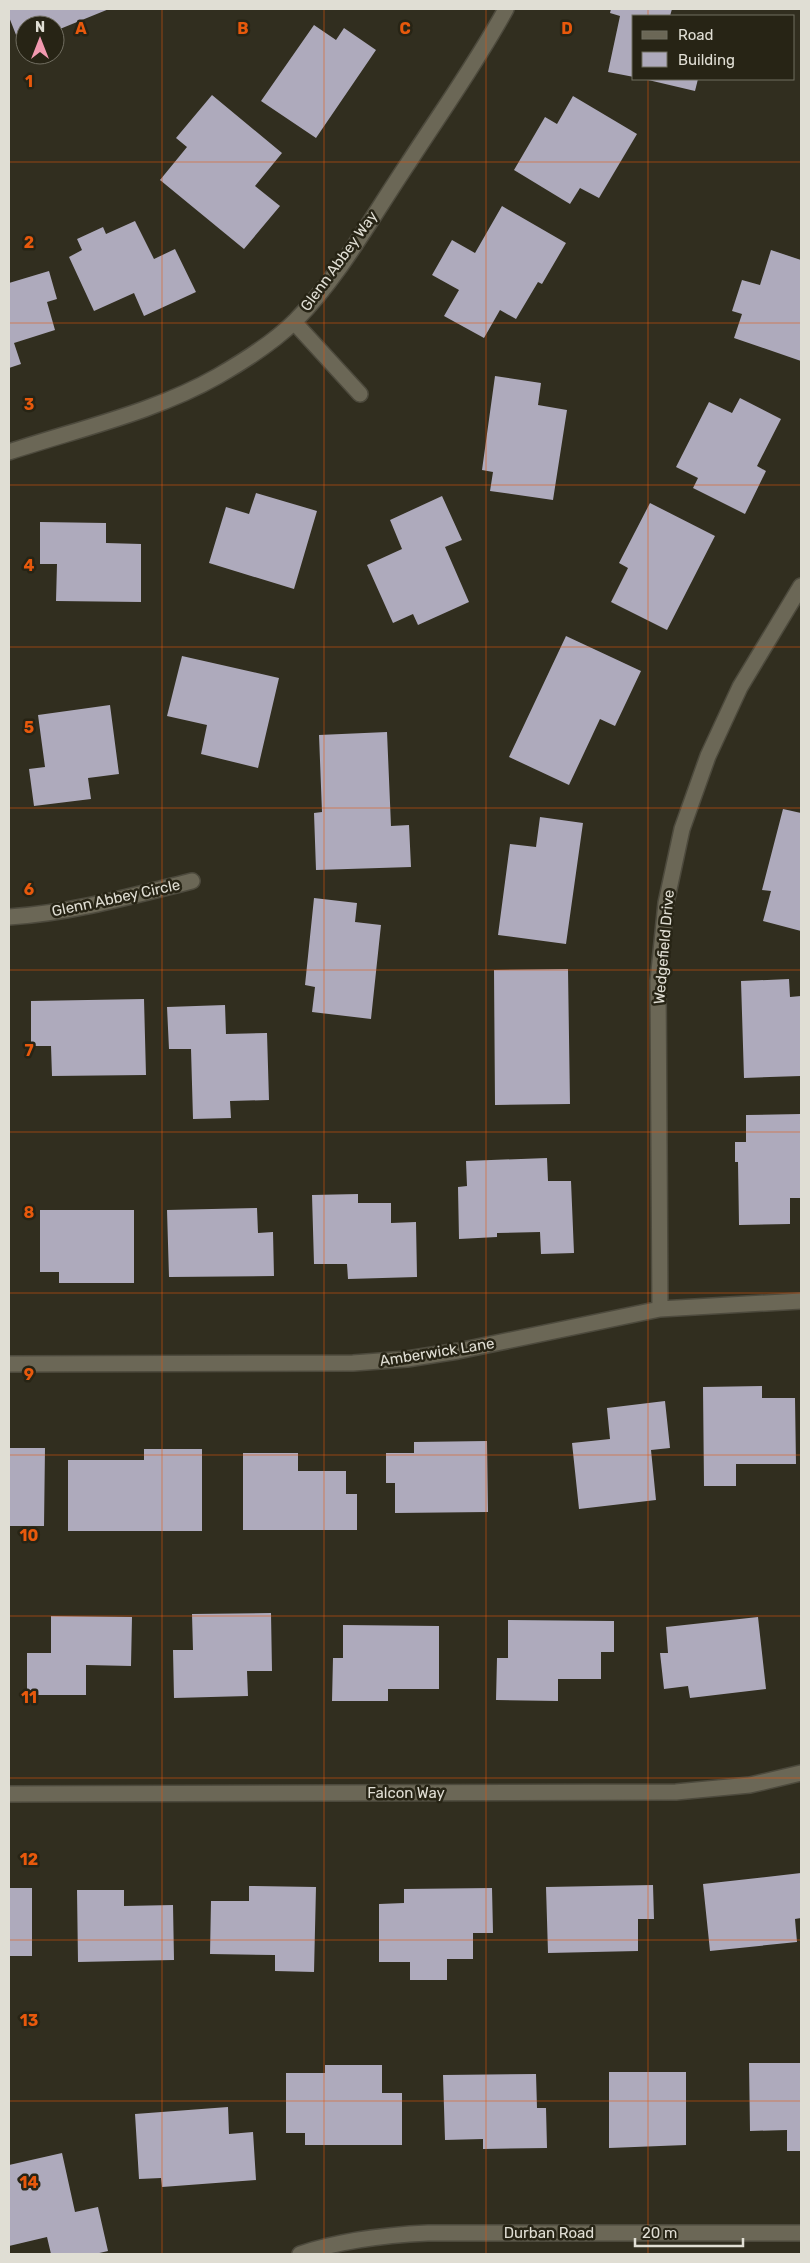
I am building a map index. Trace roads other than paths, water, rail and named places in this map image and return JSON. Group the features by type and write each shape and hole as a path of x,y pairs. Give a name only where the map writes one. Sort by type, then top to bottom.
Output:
{"street":[{"name":"Glenn Abbey Way","path":"9,452 174,398 218,376 258,351 294,322 325,286 352,247 484,49 506,9"},
{"path":"294,322 360,394"},
{"name":"Wedgefield Drive","path":"660,1309 658,981 666,903 682,829 708,756 740,687 801,586"},
{"name":"Glenn Abbey Circle","path":"9,916 31,915 104,903 192,881"},
{"name":"Amberwick Lane","path":"9,1364 352,1363 407,1360 660,1309 801,1301"},
{"name":"Falcon Way","path":"9,1794 676,1792 750,1785 801,1773"},
{"name":"Durban Road","path":"300,2254 328,2245 378,2236 428,2233 801,2233"}]}
